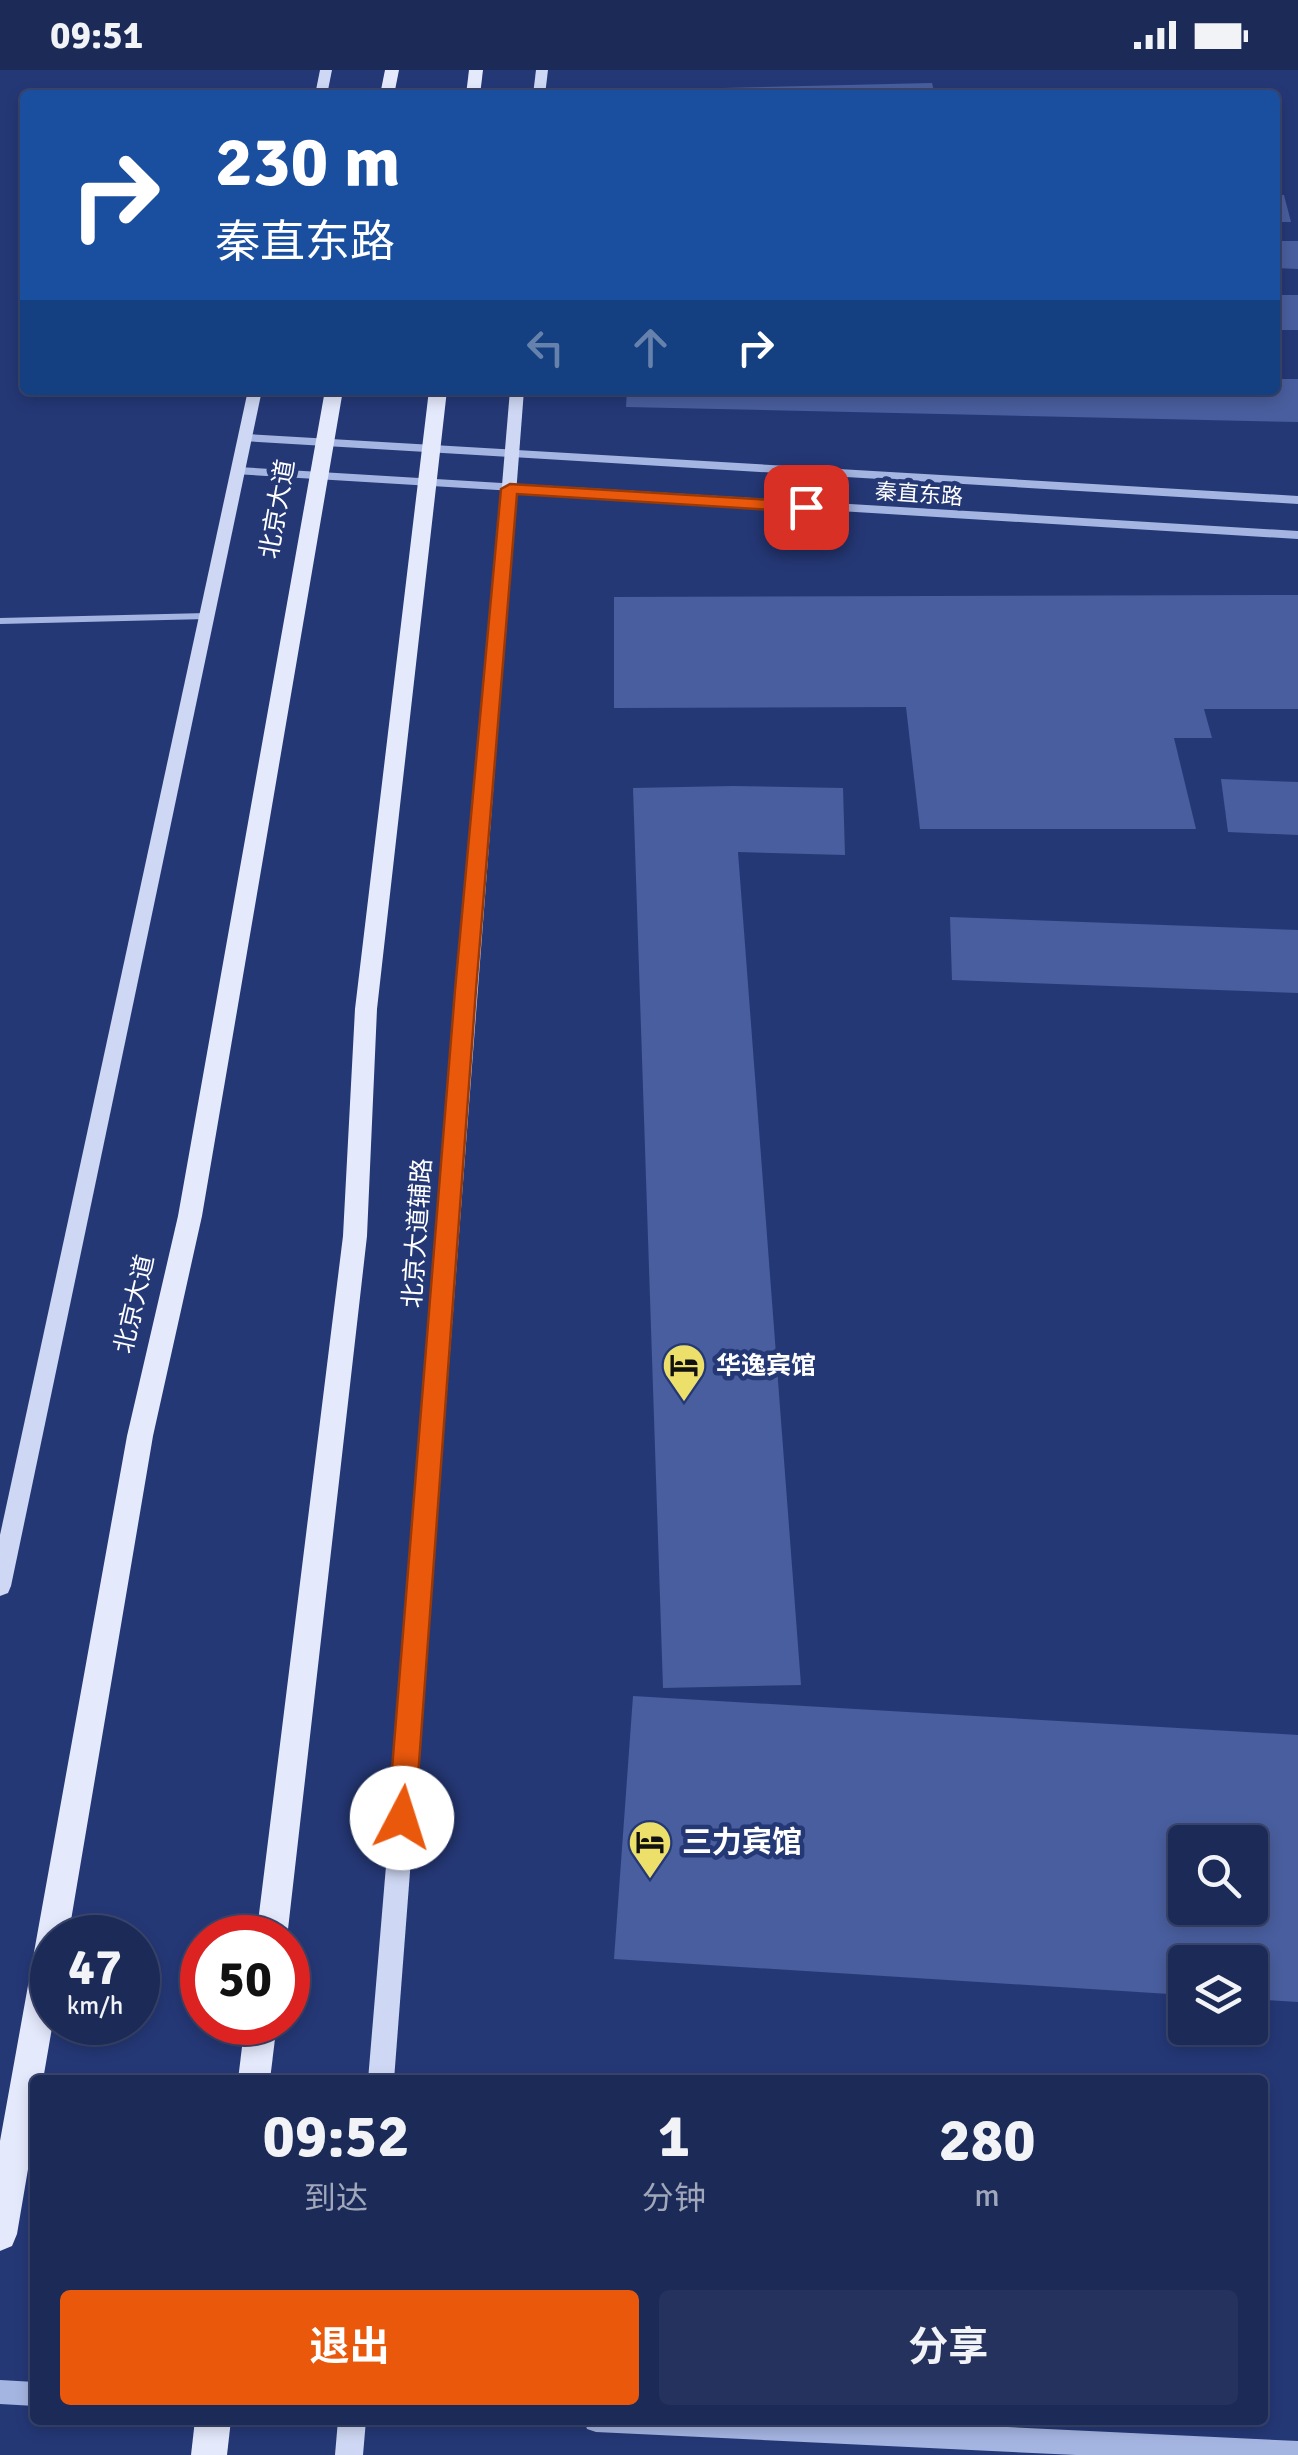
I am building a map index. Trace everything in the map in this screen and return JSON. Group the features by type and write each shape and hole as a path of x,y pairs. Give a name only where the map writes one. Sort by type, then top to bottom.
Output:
{"main road":[{"path":"0,1586 255,395"},
{"name":"北京大道","path":"0,2234 140,1436 190,1216 333,395"},
{"path":"274,1915 355,1236 366,1009 437,395"},
{"name":"北京大道辅路","path":"381,2075 465,990 517,395"},
{"path":"255,2075 258,2045"},
{"path":"209,2455 213,2425"},
{"path":"349,2455 352,2425"}],"street":[{"name":"秦直东路","path":"246,438 1298,500"},
{"name":"秦直东路","path":"238,472 1298,535"},
{"path":"0,2392 30,2394"},
{"path":"706,2425 1298,2452"}],"lane":[{"path":"0,621 207,616"}],"building":[{"path":"932,83 934,90 680,90"},
{"path":"1280,195 1284,195 1291,222 1280,222"},
{"path":"1280,241 1298,241 1298,269 1280,268"},
{"path":"1280,295 1298,295 1298,330 1280,330"},
{"path":"1280,379 1298,379 1298,422 626,407 627,395 1280,395"},
{"path":"1298,595 1298,709 1204,709 1212,738 1174,738 1196,829 920,829 906,707 614,708 614,597"},
{"path":"1221,779 1298,782 1298,835 1228,832"},
{"path":"633,788 843,788 845,855 738,852 801,1685 663,1688"},
{"path":"950,917 1298,930 1298,993 952,980"},
{"path":"633,1696 1298,1735 1298,2002 1268,2000 1268,1945 1168,1945 1168,1994 614,1959"}],"place":[{"name":"华逸宾馆","path":"684,1403"},
{"name":"三力宾馆","path":"650,1880"}],"route":[{"path":"402,1818 465,990 510,489 806,507"}]}
